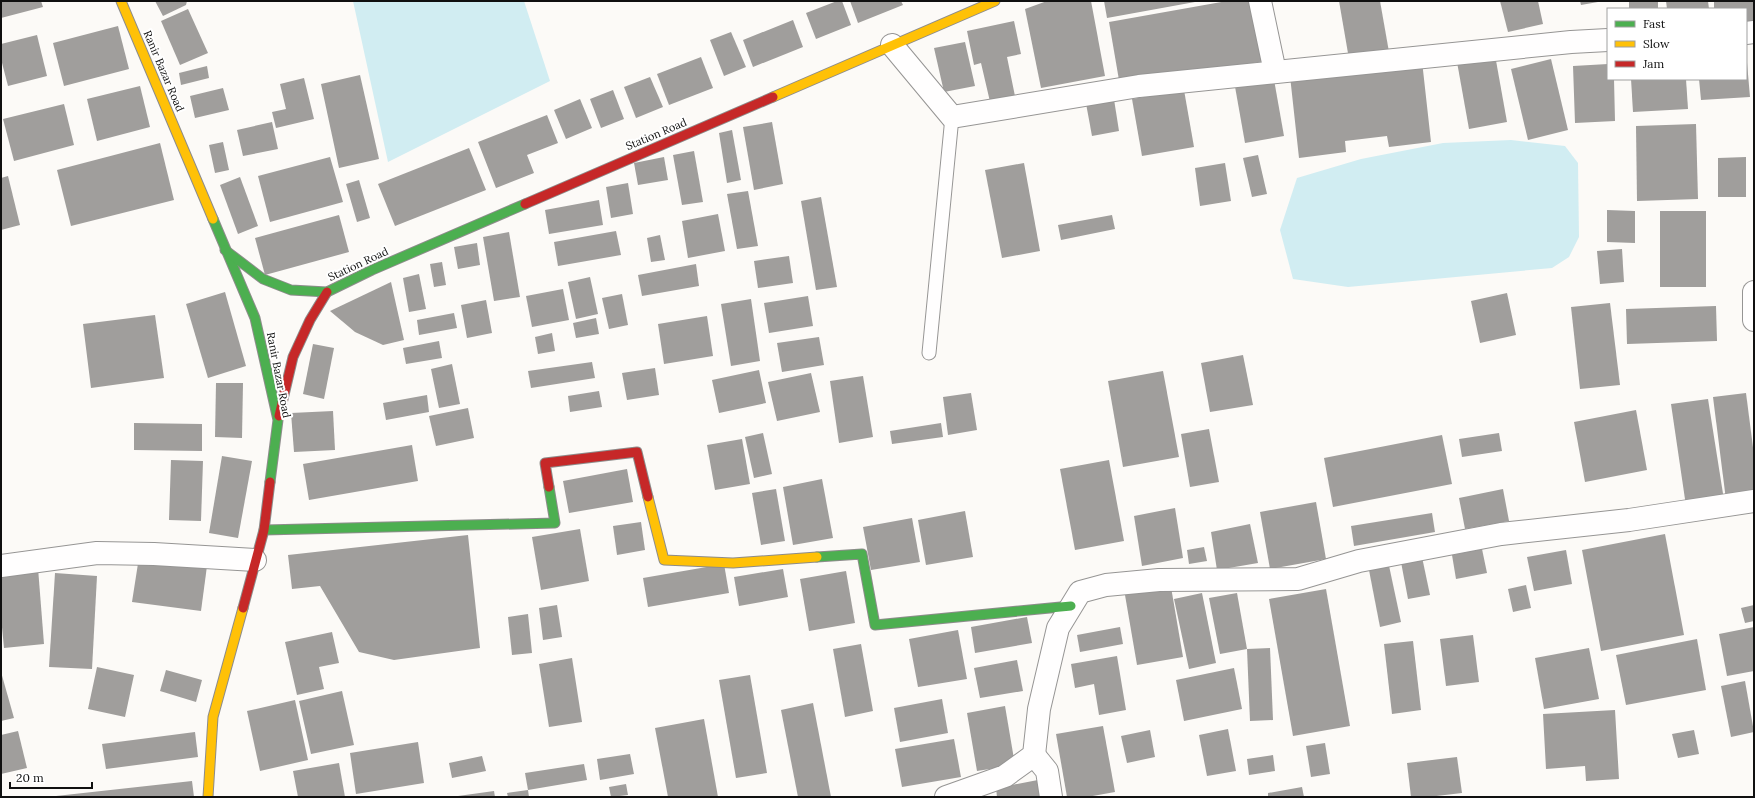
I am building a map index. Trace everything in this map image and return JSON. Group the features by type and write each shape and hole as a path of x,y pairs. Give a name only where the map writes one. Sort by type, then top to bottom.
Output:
{"street":[{"name":"Ranir Bazar Road","path":"121,1 255,318 278,420 264,530 213,717 208,797"},
{"name":"Station Road","path":"225,250 264,279 291,290 327,292 387,263 892,44 995,1"},
{"path":"1260,1 1275,72"},
{"path":"892,44 952,117 1139,86 1571,42 1607,40"},
{"name":"Station Road","path":"278,420 293,357 310,320 327,292"},
{"path":"1754,292 1754,320"},
{"path":"264,530 555,523 545,463 638,452 664,560 733,563 862,554 875,625 1071,606"},
{"path":"1051,797 1047,772 1034,755 1040,709 1058,628 1080,592 1106,585 1159,580 1298,579 1359,562 1501,534 1629,520 1754,501"},
{"path":"1,566 97,553 154,554 255,560"},
{"path":"946,797 1004,776 1034,755"}],"lane":[{"path":"929,353 952,117"}],"water":[{"path":"353,1 524,1 550,81 388,162"},
{"path":"1511,140 1565,146 1578,163 1579,237 1569,257 1552,268 1348,287 1293,279 1280,230 1297,178 1361,159 1443,143"}],"building":[{"path":"1,1 41,1 43,7 1,18"},
{"path":"155,1 187,1 186,5 163,16"},
{"path":"837,1 842,1 851,25 816,39 806,13"},
{"path":"850,1 901,1 903,5 858,23"},
{"path":"1047,1 1091,1 1105,76 1041,88 1025,9"},
{"path":"1104,1 1195,1 1195,2 1107,18"},
{"path":"1227,1 1254,1 1265,61 1120,86 1109,22"},
{"path":"1339,1 1380,1 1389,52 1349,59"},
{"path":"1500,1 1538,1 1543,24 1508,32"},
{"path":"1580,1 1598,1 1598,2 1581,5"},
{"path":"1629,1 1658,1 1658,8 1629,8"},
{"path":"1666,1 1708,1 1709,8 1667,8"},
{"path":"1714,1 1754,1 1754,24 1747,25 1747,8 1714,8"},
{"path":"188,9 208,53 180,65 161,21"},
{"path":"793,20 803,47 753,67 743,40"},
{"path":"1014,21 1021,54 1007,57 1016,101 991,106 981,63 974,65 967,31"},
{"path":"118,26 129,69 64,86 53,43"},
{"path":"731,32 746,67 724,76 710,40"},
{"path":"37,35 47,76 8,86 1,59 1,44"},
{"path":"965,42 975,86 944,92 934,48"},
{"path":"1495,55 1507,122 1469,129 1457,62"},
{"path":"701,57 713,88 669,105 657,74"},
{"path":"1551,59 1568,130 1528,140 1511,69"},
{"path":"1422,61 1431,142 1389,147 1387,136 1345,141 1346,152 1299,158 1290,76"},
{"path":"1747,62 1750,97 1701,100 1699,80 1747,80"},
{"path":"1607,64 1607,80 1614,80 1615,121 1575,123 1573,66"},
{"path":"207,66 209,78 181,85 179,73"},
{"path":"1273,74 1284,136 1245,143 1234,81"},
{"path":"360,75 379,159 339,168 321,84"},
{"path":"650,77 663,107 636,118 624,87"},
{"path":"304,78 314,119 276,128 272,112 286,109 280,84"},
{"path":"1631,80 1686,80 1688,109 1633,112"},
{"path":"140,86 150,127 97,141 87,99"},
{"path":"223,88 229,110 195,118 190,96"},
{"path":"613,90 624,119 601,128 590,99"},
{"path":"1184,90 1194,147 1142,156 1132,99"},
{"path":"1113,93 1119,131 1092,136 1085,98"},
{"path":"580,99 592,128 566,139 554,110"},
{"path":"64,104 74,145 14,161 3,119"},
{"path":"547,115 558,143 527,155 534,173 496,188 478,142"},
{"path":"272,122 278,149 243,156 237,130"},
{"path":"772,122 783,184 754,190 743,127"},
{"path":"1696,124 1698,199 1637,201 1636,126"},
{"path":"732,130 741,180 727,183 719,133"},
{"path":"223,142 229,170 215,173 209,145"},
{"path":"160,143 174,200 71,226 57,170"},
{"path":"469,148 486,190 395,226 378,184"},
{"path":"694,151 703,202 682,205 673,155"},
{"path":"1258,155 1267,194 1252,197 1243,158"},
{"path":"330,157 343,202 270,222 258,176"},
{"path":"664,157 668,180 638,185 634,163"},
{"path":"1746,157 1746,197 1718,197 1718,158"},
{"path":"1024,163 1040,251 1002,258 985,170"},
{"path":"1225,163 1231,201 1200,206 1195,168"},
{"path":"8,176 20,225 1,230 1,178"},
{"path":"240,177 258,226 238,234 220,185"},
{"path":"359,180 370,218 357,222 346,184"},
{"path":"628,183 633,214 611,218 606,187"},
{"path":"748,191 758,246 737,249 727,194"},
{"path":"821,197 837,287 816,290 801,201"},
{"path":"599,200 603,225 549,234 545,210"},
{"path":"1607,210 1635,211 1635,243 1607,242"},
{"path":"1660,211 1706,211 1706,287 1660,287"},
{"path":"718,214 725,251 688,258 682,221"},
{"path":"339,215 349,252 265,275 255,238"},
{"path":"1112,215 1115,229 1061,240 1058,225"},
{"path":"616,231 621,255 558,266 554,242"},
{"path":"509,232 520,297 494,301 483,237"},
{"path":"660,235 665,260 651,262 647,238"},
{"path":"477,243 480,265 458,269 454,247"},
{"path":"1622,249 1624,282 1600,284 1597,251"},
{"path":"789,256 793,283 758,288 754,261"},
{"path":"442,262 446,285 434,287 430,264"},
{"path":"696,264 699,286 642,296 638,275"},
{"path":"419,274 426,309 409,312 403,278"},
{"path":"590,277 598,314 576,319 568,282"},
{"path":"391,282 404,340 383,345 355,332 330,311"},
{"path":"563,289 569,320 532,327 526,296"},
{"path":"225,292 246,366 208,378 186,304"},
{"path":"1507,293 1516,335 1480,343 1471,301"},
{"path":"622,294 628,325 609,329 602,298"},
{"path":"808,296 813,326 769,333 764,303"},
{"path":"751,299 760,361 731,366 721,304"},
{"path":"486,300 492,333 467,338 461,305"},
{"path":"1610,303 1620,385 1580,389 1571,307"},
{"path":"1716,306 1717,341 1627,344 1626,309"},
{"path":"454,313 457,328 419,335 417,320"},
{"path":"155,315 164,378 91,388 83,324"},
{"path":"707,316 713,356 664,364 658,324"},
{"path":"596,318 599,334 576,338 573,323"},
{"path":"552,333 555,351 538,354 535,337"},
{"path":"819,337 824,365 782,372 777,343"},
{"path":"439,341 442,358 406,364 403,348"},
{"path":"313,344 334,348 324,399 303,394"},
{"path":"1243,355 1253,405 1210,412 1201,363"},
{"path":"592,362 595,378 531,388 528,371"},
{"path":"452,364 460,404 439,408 431,369"},
{"path":"655,368 659,395 627,400 622,373"},
{"path":"759,370 766,403 719,413 712,380"},
{"path":"1163,371 1179,457 1123,467 1108,381"},
{"path":"811,373 820,412 777,421 768,382"},
{"path":"863,376 873,437 839,443 830,381"},
{"path":"216,383 243,383 242,438 215,437"},
{"path":"599,391 602,407 570,412 568,396"},
{"path":"971,393 977,430 948,435 943,397"},
{"path":"1746,393 1754,455 1754,496 1726,500 1713,397"},
{"path":"427,395 429,412 386,420 383,403"},
{"path":"1708,399 1724,500 1686,506 1671,404"},
{"path":"468,408 474,438 436,446 429,416"},
{"path":"1636,410 1647,470 1585,482 1574,422"},
{"path":"333,411 335,450 294,452 291,413"},
{"path":"134,423 202,424 202,451 134,450"},
{"path":"941,423 943,437 892,444 890,431"},
{"path":"1209,429 1219,482 1190,487 1181,434"},
{"path":"763,433 772,474 754,478 745,437"},
{"path":"1499,433 1502,451 1462,457 1459,439"},
{"path":"1442,435 1452,484 1333,507 1324,458"},
{"path":"742,439 750,484 715,490 707,445"},
{"path":"412,445 418,481 309,500 303,464"},
{"path":"222,456 252,461 238,538 209,533"},
{"path":"171,460 203,461 201,521 169,520"},
{"path":"1109,460 1124,541 1075,550 1060,469"},
{"path":"627,469 633,502 569,513 563,481"},
{"path":"822,479 833,538 793,545 783,487"},
{"path":"776,489 785,541 761,545 752,493"},
{"path":"1503,489 1509,521 1465,529 1459,498"},
{"path":"1316,502 1326,559 1270,569 1260,512"},
{"path":"1175,508 1183,558 1142,566 1134,516"},
{"path":"965,511 973,557 926,565 918,520"},
{"path":"1432,513 1435,532 1354,546 1351,526"},
{"path":"912,518 920,562 871,570 863,527"},
{"path":"641,522 645,550 617,555 613,526"},
{"path":"1250,524 1258,563 1217,570 1211,532"},
{"path":"580,529 589,581 541,590 532,537"},
{"path":"1665,534 1684,635 1601,651 1582,550"},
{"path":"468,535 480,648 394,660 359,652 320,586 292,589 288,555"},
{"path":"1204,547 1207,561 1189,564 1187,550"},
{"path":"1482,549 1487,573 1456,579 1452,555"},
{"path":"1566,550 1572,584 1534,591 1527,557"},
{"path":"139,557 207,566 201,611 132,602"},
{"path":"1422,557 1430,595 1408,599 1401,562"},
{"path":"1388,561 1401,622 1380,627 1368,565"},
{"path":"724,564 729,593 648,607 643,578"},
{"path":"38,568 44,644 4,648 1,617 1,572"},
{"path":"783,569 788,597 739,606 734,577"},
{"path":"846,571 855,623 809,631 800,579"},
{"path":"55,573 97,576 92,669 49,667"},
{"path":"1526,585 1531,608 1513,612 1508,589"},
{"path":"1171,587 1183,657 1137,665 1125,595"},
{"path":"1326,589 1350,726 1293,736 1269,599"},
{"path":"1202,593 1216,663 1189,669 1174,599"},
{"path":"1237,593 1247,649 1220,654 1209,598"},
{"path":"557,605 562,637 543,640 539,608"},
{"path":"1754,605 1754,621 1745,623 1741,608"},
{"path":"528,614 532,653 512,655 508,617"},
{"path":"1027,617 1032,643 975,653 971,627"},
{"path":"1120,627 1123,644 1080,652 1077,635"},
{"path":"1754,627 1754,671 1727,676 1719,634"},
{"path":"958,630 967,679 918,687 909,639"},
{"path":"332,632 339,663 319,667 324,689 297,695 285,642"},
{"path":"1473,635 1479,682 1446,686 1440,639"},
{"path":"1697,639 1706,690 1626,705 1616,655"},
{"path":"1413,641 1421,710 1392,714 1384,644"},
{"path":"861,644 873,711 845,717 833,649"},
{"path":"1270,648 1273,720 1250,721 1247,649"},
{"path":"1589,648 1599,699 1544,709 1535,658"},
{"path":"1117,656 1126,710 1099,715 1094,684 1075,688 1071,664"},
{"path":"572,658 582,722 549,727 539,664"},
{"path":"1017,660 1023,691 980,698 974,668"},
{"path":"97,667 134,675 125,717 88,709"},
{"path":"1234,668 1242,709 1184,721 1176,680"},
{"path":"166,670 202,680 196,702 160,691"},
{"path":"1,672 14,718 1,721"},
{"path":"750,675 767,773 736,778 719,680"},
{"path":"1745,681 1754,732 1731,737 1721,686"},
{"path":"342,691 354,745 311,754 299,701"},
{"path":"942,699 948,733 900,742 894,708"},
{"path":"295,700 308,760 260,771 247,711"},
{"path":"813,703 831,797 798,797 781,710"},
{"path":"1005,706 1015,765 977,771 967,713"},
{"path":"1615,710 1619,779 1586,781 1585,766 1546,769 1543,714"},
{"path":"704,719 718,797 668,797 655,728"},
{"path":"1103,726 1115,792 1087,797 1067,797 1056,734"},
{"path":"1228,729 1236,771 1207,776 1199,735"},
{"path":"1150,730 1155,757 1127,763 1121,736"},
{"path":"1694,730 1699,754 1678,758 1672,734"},
{"path":"18,731 27,768 1,774 1,735"},
{"path":"195,732 198,757 106,769 102,744"},
{"path":"954,739 961,777 902,787 895,749"},
{"path":"418,742 424,783 356,794 350,753"},
{"path":"1325,743 1330,774 1311,777 1306,746"},
{"path":"630,754 634,774 600,780 597,759"},
{"path":"1273,755 1275,771 1249,775 1247,759"},
{"path":"482,756 486,771 452,778 449,763"},
{"path":"1457,757 1462,793 1428,797 1411,797 1407,763"},
{"path":"339,763 345,797 298,797 293,771"},
{"path":"584,764 587,780 528,790 525,773"},
{"path":"1043,779 1046,797 997,797 996,788"},
{"path":"192,781 194,797 56,797 56,796"},
{"path":"626,784 628,795 611,797 609,787"},
{"path":"1302,787 1304,797 1268,797 1268,793"},
{"path":"528,790 529,797 508,797 507,793"},
{"path":"494,791 495,797 458,797 458,796"}],"traffic: fast":[{"path":"225,250 263,279 291,290 327,292 372,270 525,204"},
{"path":"213,219 255,318 278,420 270,482"},
{"path":"264,530 555,523 549,487"},
{"path":"817,557 862,554 875,625 1071,606"}],"traffic: slow":[{"path":"121,1 213,219"},
{"path":"773,97 995,1"},
{"path":"648,497 664,560 733,563 817,557"},
{"path":"208,797 213,717 243,608"}],"traffic: jam":[{"path":"525,204 773,97"},
{"path":"279,416 293,357 310,320 327,292"},
{"path":"549,487 545,463 637,452 648,497"},
{"path":"243,608 264,530 270,482"}]}
